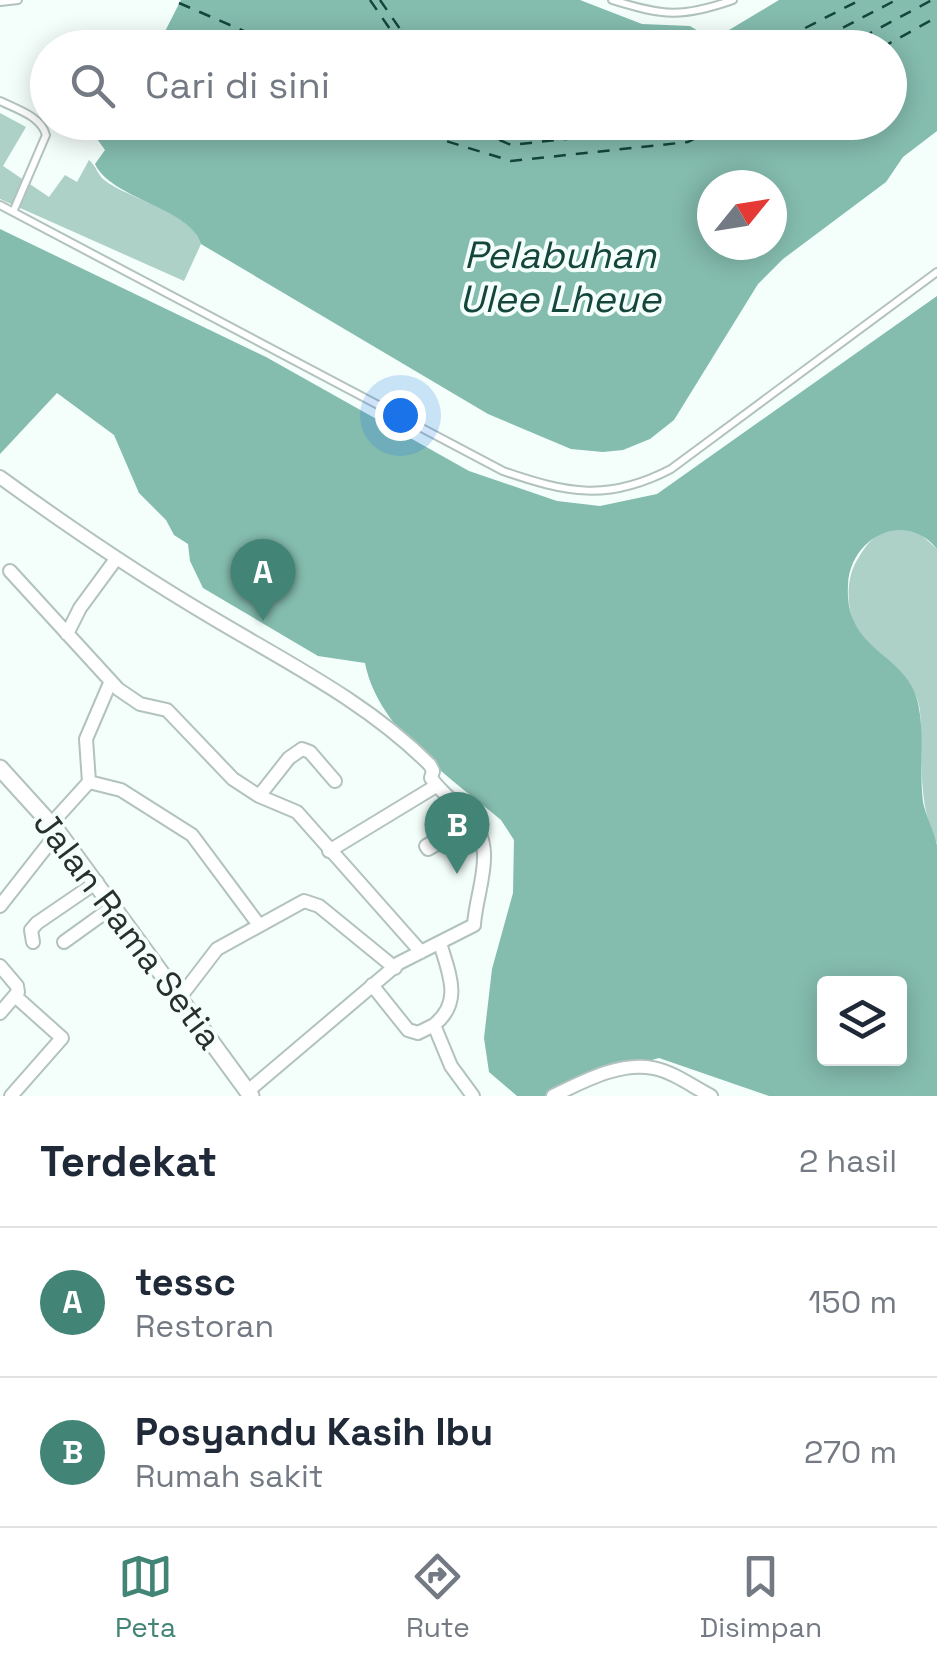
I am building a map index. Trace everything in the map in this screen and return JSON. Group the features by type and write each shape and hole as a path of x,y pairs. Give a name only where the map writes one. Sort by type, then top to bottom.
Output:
{"street":[{"path":"0,477 116,559 348,698 416,751 433,769 431,778 436,786 472,820 481,836 485,863 474,925 421,952 372,985 250,1094"},
{"path":"66,634 116,559"},
{"path":"10,571 110,682 140,704 167,710 224,772 259,796 297,812 421,952"},
{"path":"0,906 89,782 86,739 110,682"},
{"path":"259,796 289,758 302,749 310,752 335,781"},
{"name":"Jalan Rama Setia","path":"0,768 55,828 97,882 250,1094"},
{"path":"89,782 121,790 192,835 259,925"},
{"path":"329,851 436,786"},
{"path":"33,942 30,933 38,922 97,882"},
{"path":"180,996 217,950 298,902 309,901 395,968"},
{"path":"64,942 114,906"},
{"path":"372,985 412,1032 434,1026 449,1010 454,994 440,943"},
{"path":"0,966 17,986 15,996 0,1013"},
{"path":"11,1096 62,1038 15,996"},
{"path":"434,1026 452,1066 473,1096"},
{"path":"553,1096 590,1078 642,1067 670,1074 692,1092 712,1096"}],"lane":[{"path":"0,2 18,0"},
{"path":"612,0 668,15 700,12 733,0"},
{"path":"0,100 30,117"},
{"path":"13,212 44,140"},
{"path":"0,205 503,471 554,488 597,492 640,485 671,469 937,272"}],"shaded area":[{"path":"0,113 26,127 3,166 49,197 65,175 77,182 89,160 103,179 186,223 201,244 184,281 0,199"},
{"path":"900,527 917,531 937,549 937,843 925,805 917,699 903,677 863,640 849,604 850,579 863,551 880,534"}],"water":[{"name":"Pelabuhan Ulee Lheue","path":"181,0 580,0 642,24 690,26 697,30 166,30"},
{"name":"Pelabuhan Ulee Lheue","path":"779,0 937,0 937,131 903,157 886,182 787,256 787,170 697,170 697,260 782,260 758,284 674,420 650,439 623,450 571,449 488,414 201,244 182,221 117,186 95,164 105,150 98,140 907,140 907,30 729,30"},
{"path":"0,229 266,357 469,471 557,501 600,506 657,494 937,296 937,549 924,537 909,531 881,534 858,554 848,585 849,608 856,625 865,639 902,673 918,703 923,802 937,845 937,1096 769,1096 659,1058 587,1078 549,1096 517,1096 489,1072 484,1038 492,969 513,893 514,840 501,820 439,770 401,731 385,710 365,663 318,656 203,588 190,561 188,544 174,535 166,520 139,493 114,435 57,393 0,454"}],"ferry route":[{"path":"370,0 391,30"},
{"path":"380,0 401,30"},
{"path":"801,30 860,0"},
{"path":"838,30 896,0"},
{"path":"876,30 932,0"},
{"path":"179,3 241,30"},
{"path":"907,34 937,17"},
{"path":"443,140 511,161 692,140"},
{"path":"500,140 511,145 556,140"}],"place":[{"name":"tessc","path":"263,621"},
{"name":"Posyandu Kasih Ibu","path":"457,874"}]}
